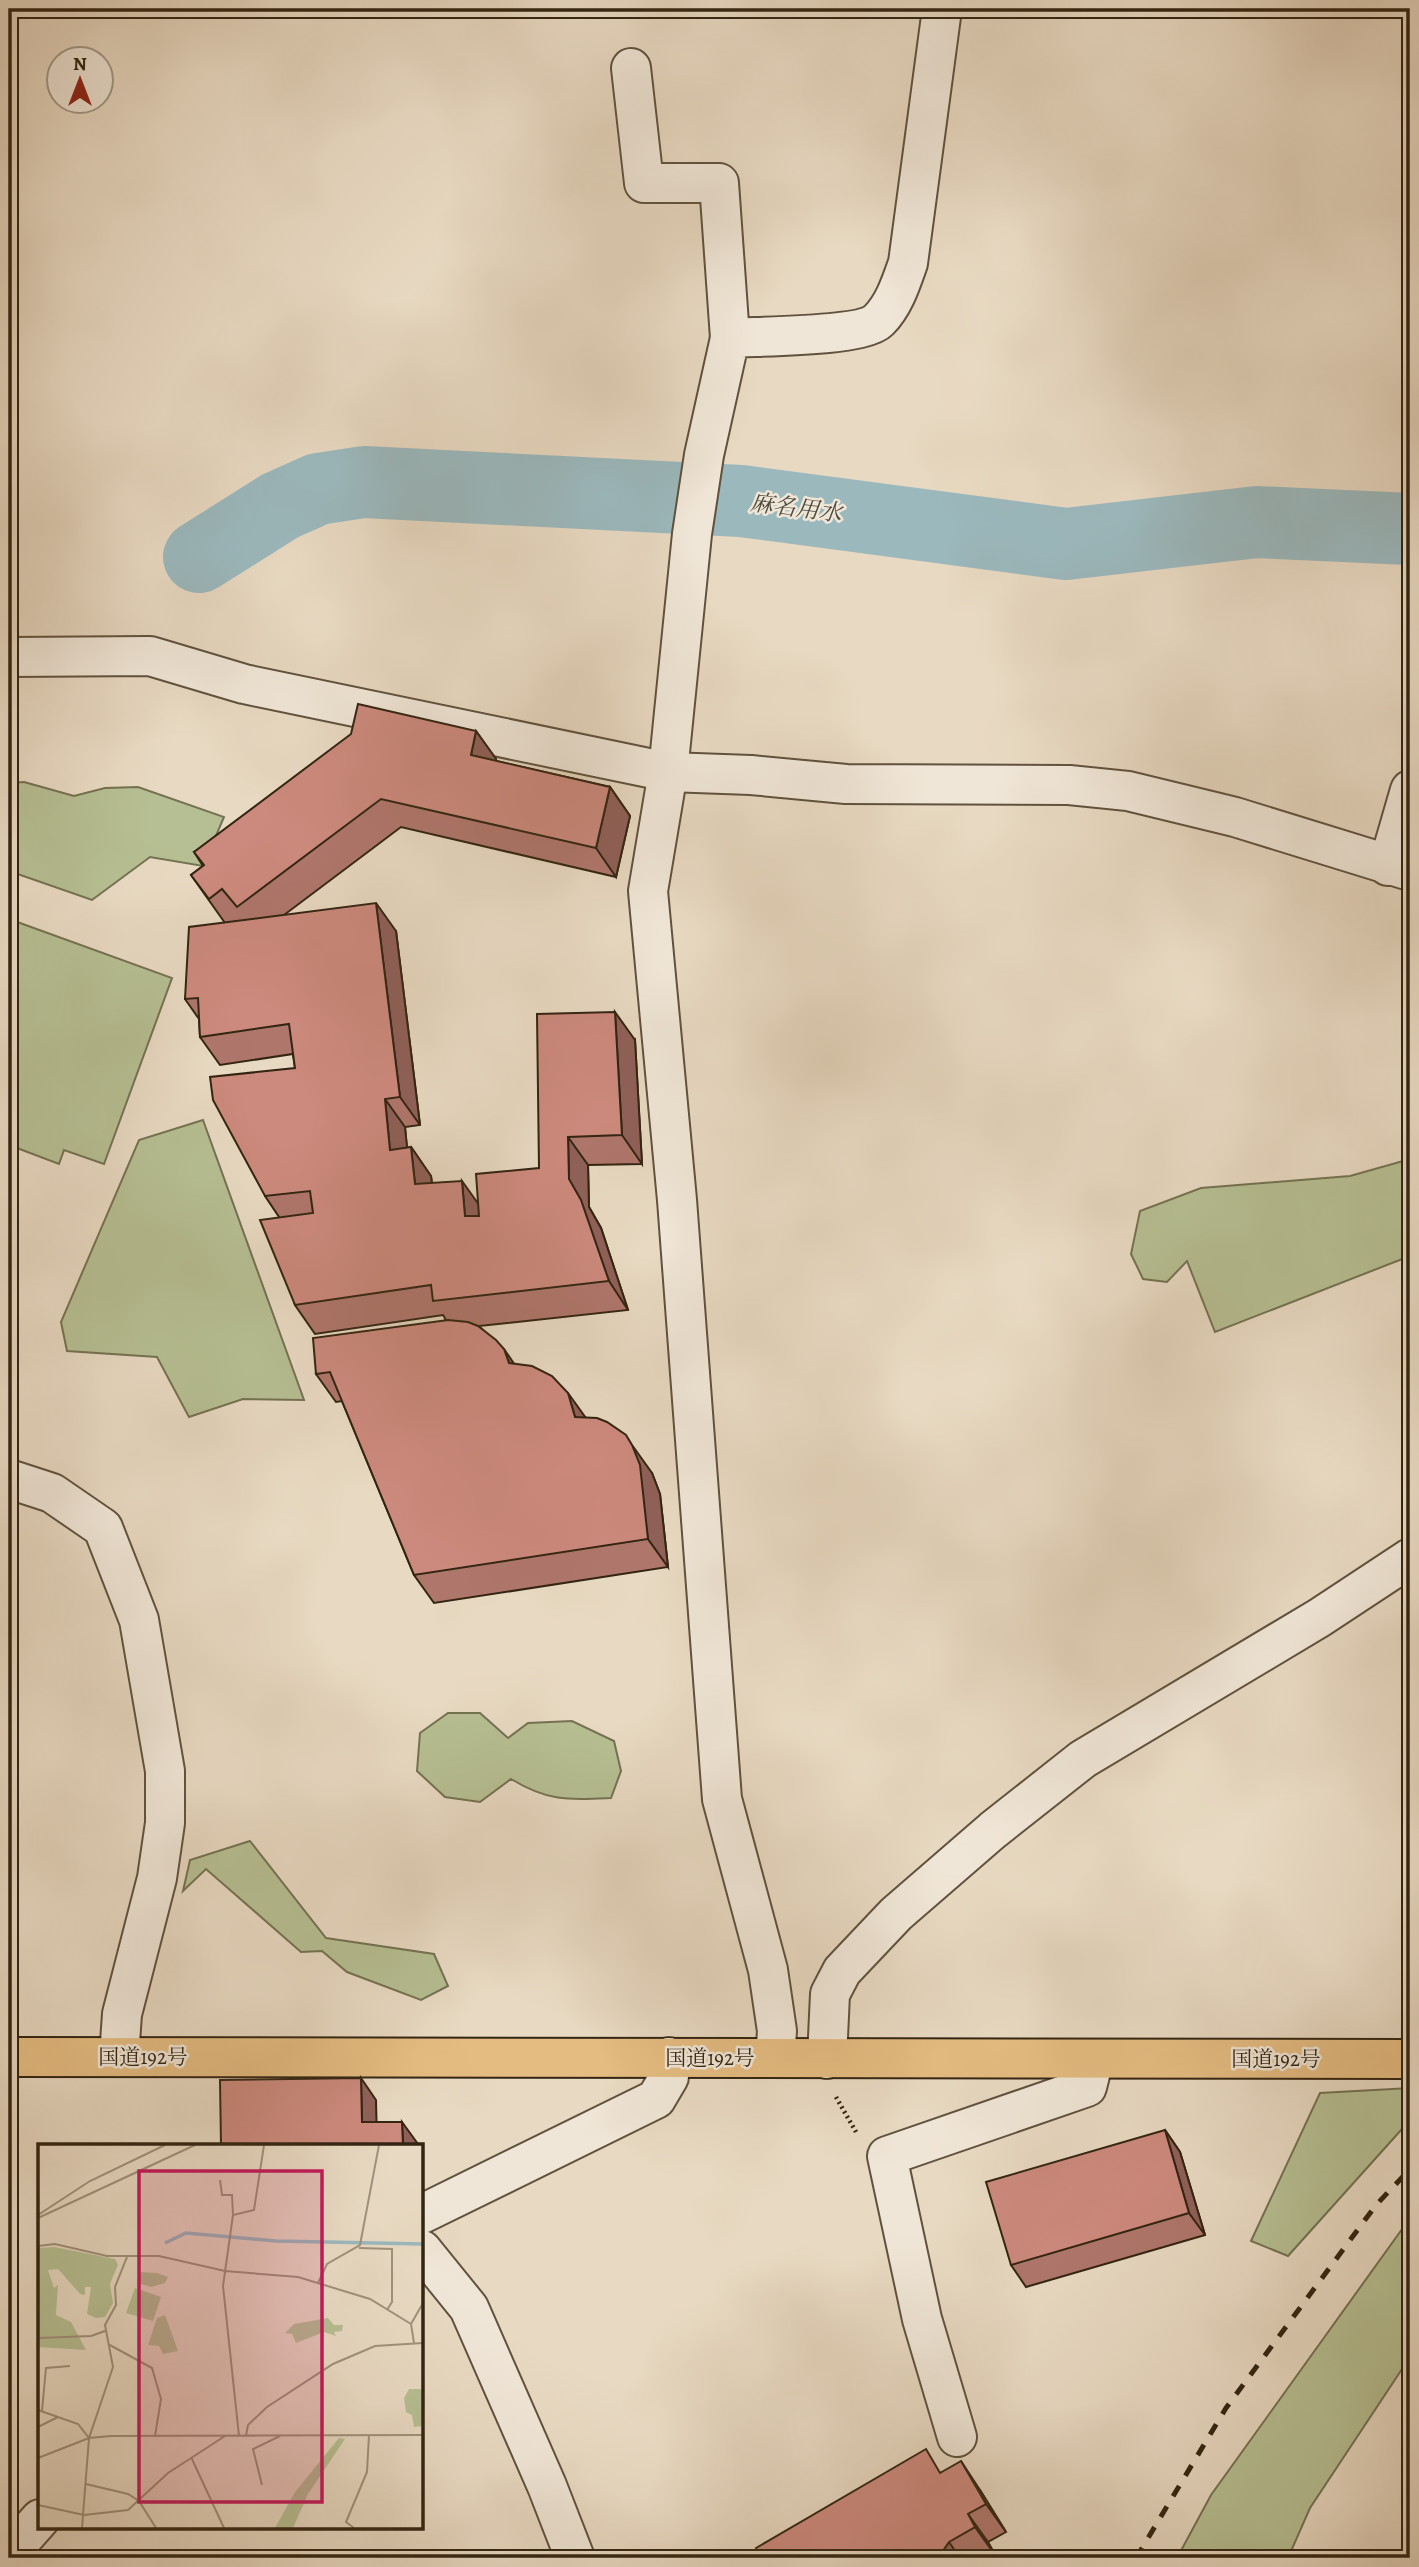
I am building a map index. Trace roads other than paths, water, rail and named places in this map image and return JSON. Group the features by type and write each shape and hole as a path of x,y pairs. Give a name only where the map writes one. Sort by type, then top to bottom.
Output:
{"highway":[{"name":"国道192号","path":"9,2057 1410,2059"}],"street":[{"path":"730,338 849,331 877,322 895,299 908,263 942,9"},
{"path":"631,68 644,183 719,183 730,338 704,455 692,534 668,772 648,891 677,1199 722,1799 768,1970 776,2031 775,2058"},
{"path":"9,657 150,656 244,684 668,772 751,775 846,784 1069,785 1128,791 1235,817 1399,868 1410,789"},
{"path":"9,1479 52,1493 103,1528 139,1620 165,1771 165,1823 157,1878 122,2014 119,2057"},
{"path":"827,2059 830,1994 842,1971 897,1914 993,1830 1083,1759 1319,1618 1410,1558"},
{"path":"424,2213 656,2099 669,2077 669,2057"},
{"path":"957,2437 922,2319 887,2156 1087,2087 1094,2059"},
{"path":"424,2252 469,2308 547,2486 575,2558"},
{"path":"9,2554 38,2521"}],"waterway":[{"name":"麻名用水","path":"199,557 280,506 318,489 364,482 741,501 1066,544 1257,522 1410,529"}],"railway":[{"path":"1136,2558 1226,2408 1376,2205 1410,2169"}]}
